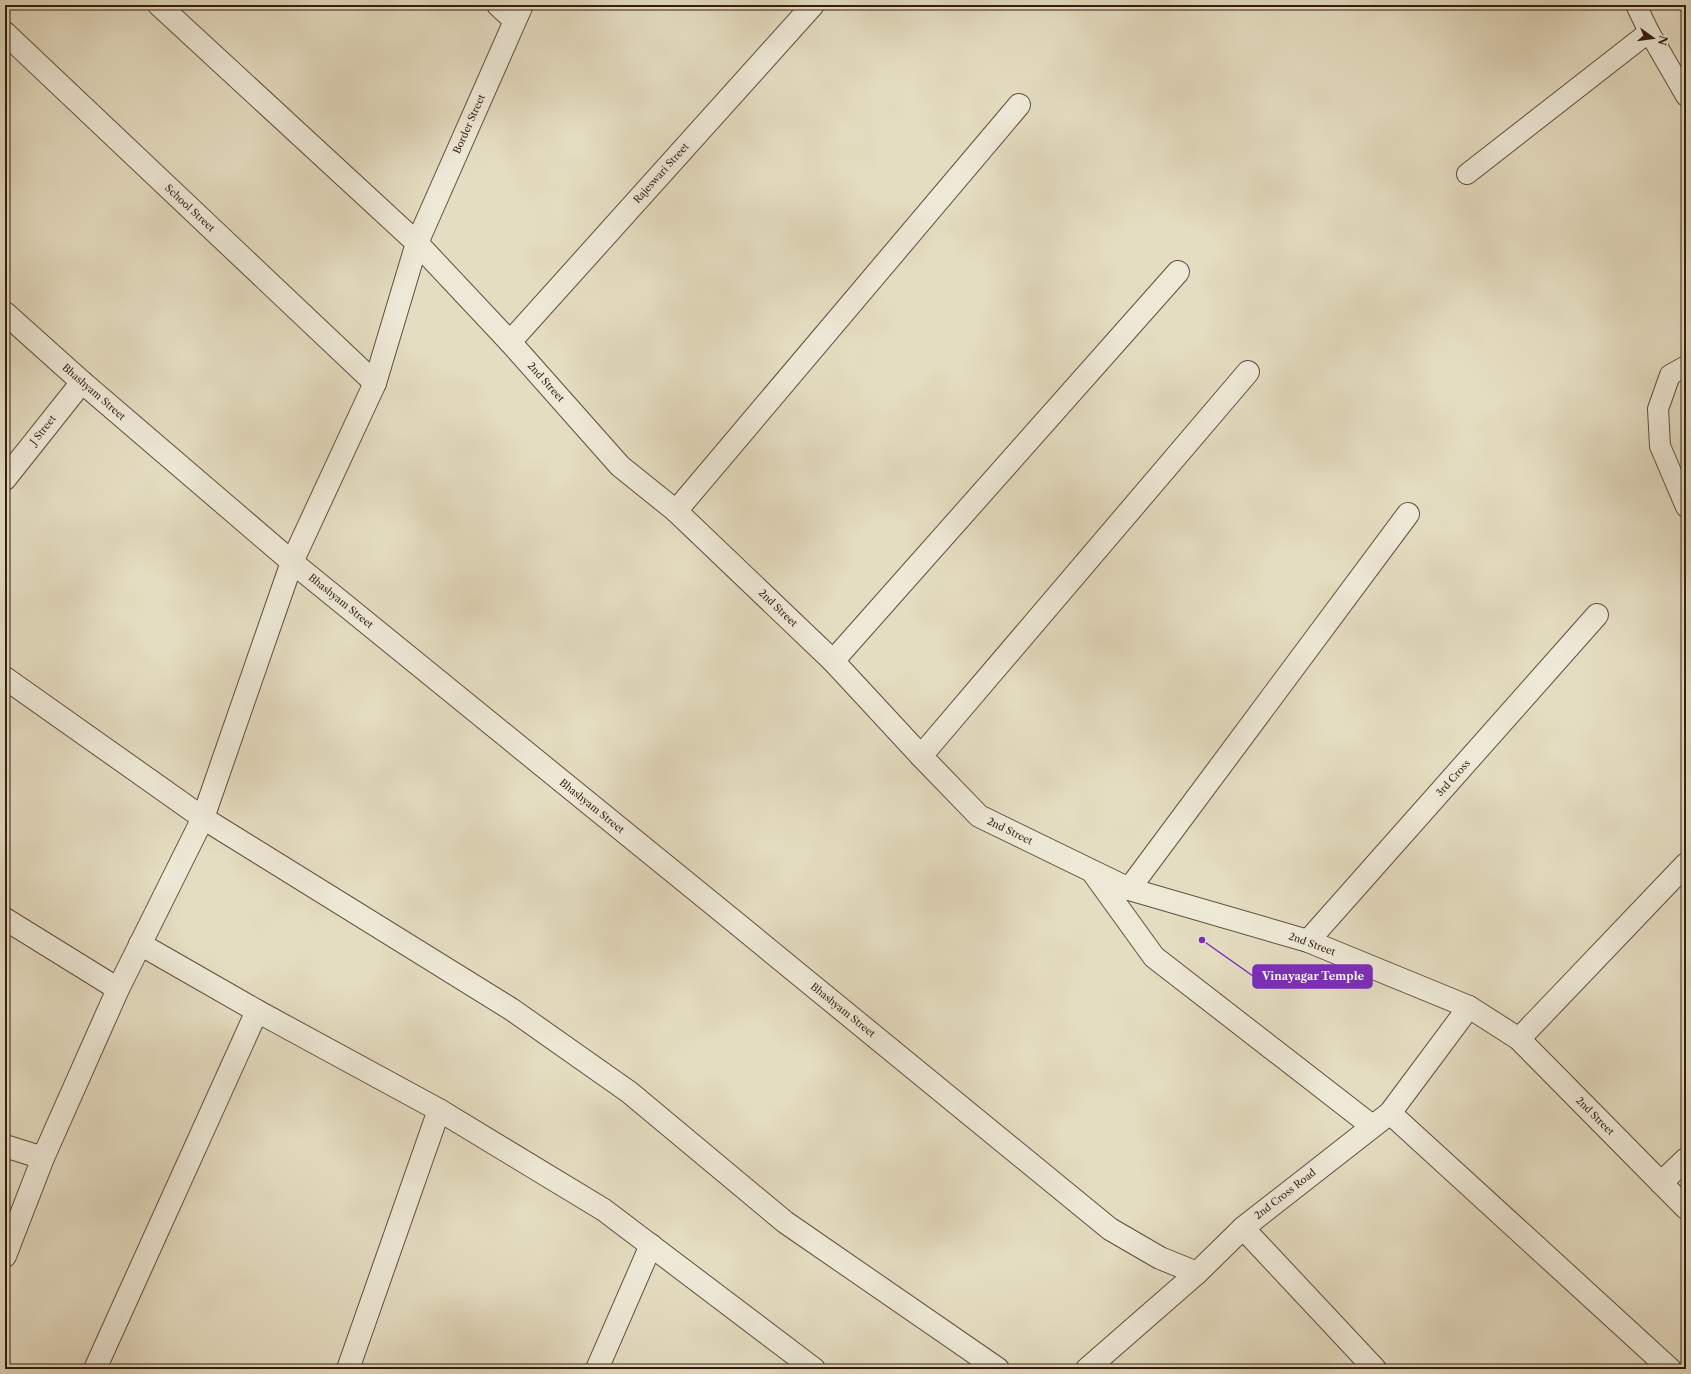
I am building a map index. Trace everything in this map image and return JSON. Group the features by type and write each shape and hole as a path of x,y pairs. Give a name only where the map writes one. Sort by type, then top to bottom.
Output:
{"street":[{"name":"2nd Street","path":"159,5 417,243 510,342 620,466 676,511 833,661 979,816 1129,889 1308,941 1469,1007 1519,1039 1686,1208"},
{"path":"498,5 518,12"},
{"name":"Rajeswari Street","path":"510,342 813,5"},
{"name":"Border Street","path":"5,1256 42,1158 118,988 203,818 292,562 376,383 417,243 518,12"},
{"name":"School Street","path":"5,33 376,383"},
{"path":"676,511 1019,105"},
{"path":"833,661 1178,272"},
{"name":"Bhashyam Street","path":"5,314 292,562 1110,1229 1160,1258 1197,1273"},
{"path":"921,756 1248,372"},
{"name":"J Street","path":"5,479 82,382"},
{"path":"1129,889 1408,514"},
{"name":"3rd Cross","path":"1308,941 1598,615"},
{"path":"5,678 203,818 511,1009 629,1092 785,1222 998,1369"},
{"path":"1519,1039 1686,864"},
{"path":"1092,871 1154,957 1372,1126"},
{"path":"5,919 118,988"},
{"path":"140,944 257,1011 439,1110 604,1210 814,1369"},
{"name":"2nd Cross Road","path":"1086,1369 1197,1273 1243,1228 1390,1112 1469,1007"},
{"path":"95,1369 257,1011"},
{"path":"348,1369 439,1110"},
{"path":"1390,1112 1670,1369"},
{"path":"5,1146 42,1158"},
{"path":"1661,1183 1686,1159"},
{"path":"1243,1228 1375,1369"},
{"path":"597,1369 651,1245"}],"lane":[{"path":"1636,5 1649,32 1686,96"},
{"path":"1466,174 1649,32"},
{"path":"1686,366 1670,375 1658,409 1660,446 1686,507"}],"place":[{"name":"Vinayagar Temple","path":"1202,940"}]}
